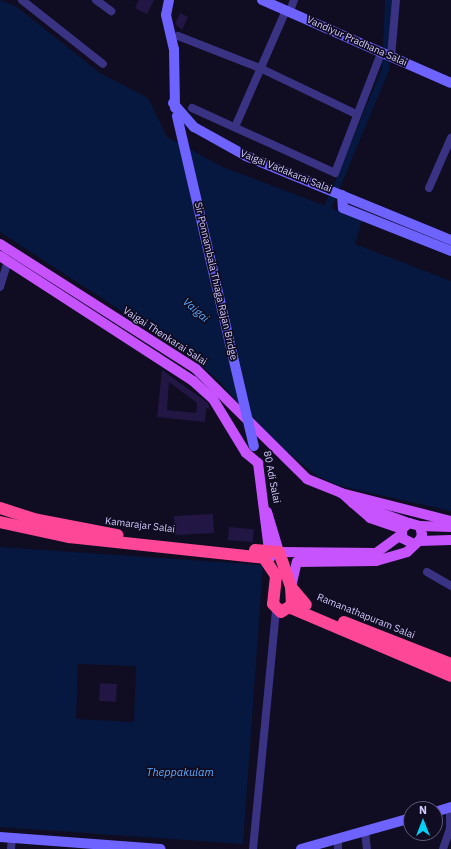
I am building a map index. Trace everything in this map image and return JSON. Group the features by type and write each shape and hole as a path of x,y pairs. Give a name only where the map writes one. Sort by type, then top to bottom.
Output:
{"highway":[{"name":"Kamarajar Salai","path":"0,508 33,519 118,535 274,552"},
{"name":"Kamarajar Salai","path":"0,522 69,536 264,558 271,564"},
{"path":"271,564 276,576 276,610 284,612 292,598 274,552"},
{"name":"Ramanathapuram Salai","path":"292,598 451,664"},
{"name":"Ramanathapuram Salai","path":"292,598 451,676"}],"main road":[{"path":"169,0 166,16 174,49 173,103"},
{"name":"Vandiyur Pradhana Salai","path":"262,0 451,82"},
{"name":"Sir Ponnambala Thiaga Rajan Bridge","path":"173,103 254,446"},
{"name":"Vaigai Vadakarai Salai","path":"173,103 194,127 246,156 451,240"},
{"name":"Vaigai Vadakarai Salai","path":"335,192 343,208 451,251"},
{"name":"Vaigai Thenkarai Salai","path":"0,244 196,369 294,469 322,487 451,521"},
{"path":"4,259 193,381 213,399 246,452 258,463"},
{"name":"80 Adi Salai","path":"254,446 274,552 271,564"},
{"name":"Vaigai Thenkarai Salai","path":"341,493 370,518 404,529"},
{"path":"292,598 297,562 376,561 407,552 417,543 420,526"},
{"path":"274,552 376,553 404,529 420,526 451,527"},
{"path":"404,529 405,543 451,540"},
{"path":"301,849 338,844 365,831 403,820"},
{"path":"0,837 89,846 161,849"}],"street":[{"path":"22,0 102,64"},
{"path":"96,0 111,11"},
{"path":"235,127 294,0"},
{"path":"192,108 335,173 356,114 386,55 396,0"},
{"path":"178,36 262,69 356,114"},
{"path":"429,188 451,138"},
{"path":"0,287 4,259"},
{"path":"427,572 451,586"},
{"path":"254,849 276,610"},
{"path":"443,849 450,829 451,807"},
{"path":"365,831 367,849"},
{"path":"11,849 12,838"}],"water":[{"name":"Vaigai","path":"0,0 17,7 100,73 148,98 167,137 223,167 362,220 355,244 451,281 451,511 340,486 317,476 264,433 218,380 183,351 0,232"},
{"name":"Theppakulam","path":"0,547 263,565 243,844 0,827","holes":["78,664 136,666 134,722 76,719"]}],"building":[{"path":"139,0 154,0 147,14 135,8"},
{"path":"180,13 188,17 182,30 175,24"},
{"path":"162,370 208,403 210,409 206,408 205,422 157,417","holes":["169,382 197,403 196,413 167,410"]},
{"path":"213,514 214,533 175,535 174,516"},
{"path":"229,527 254,529 253,542 228,540"},
{"path":"100,683 117,684 116,702 99,701"}],"waterway":[{"path":"324,215 385,69 388,0"}]}
